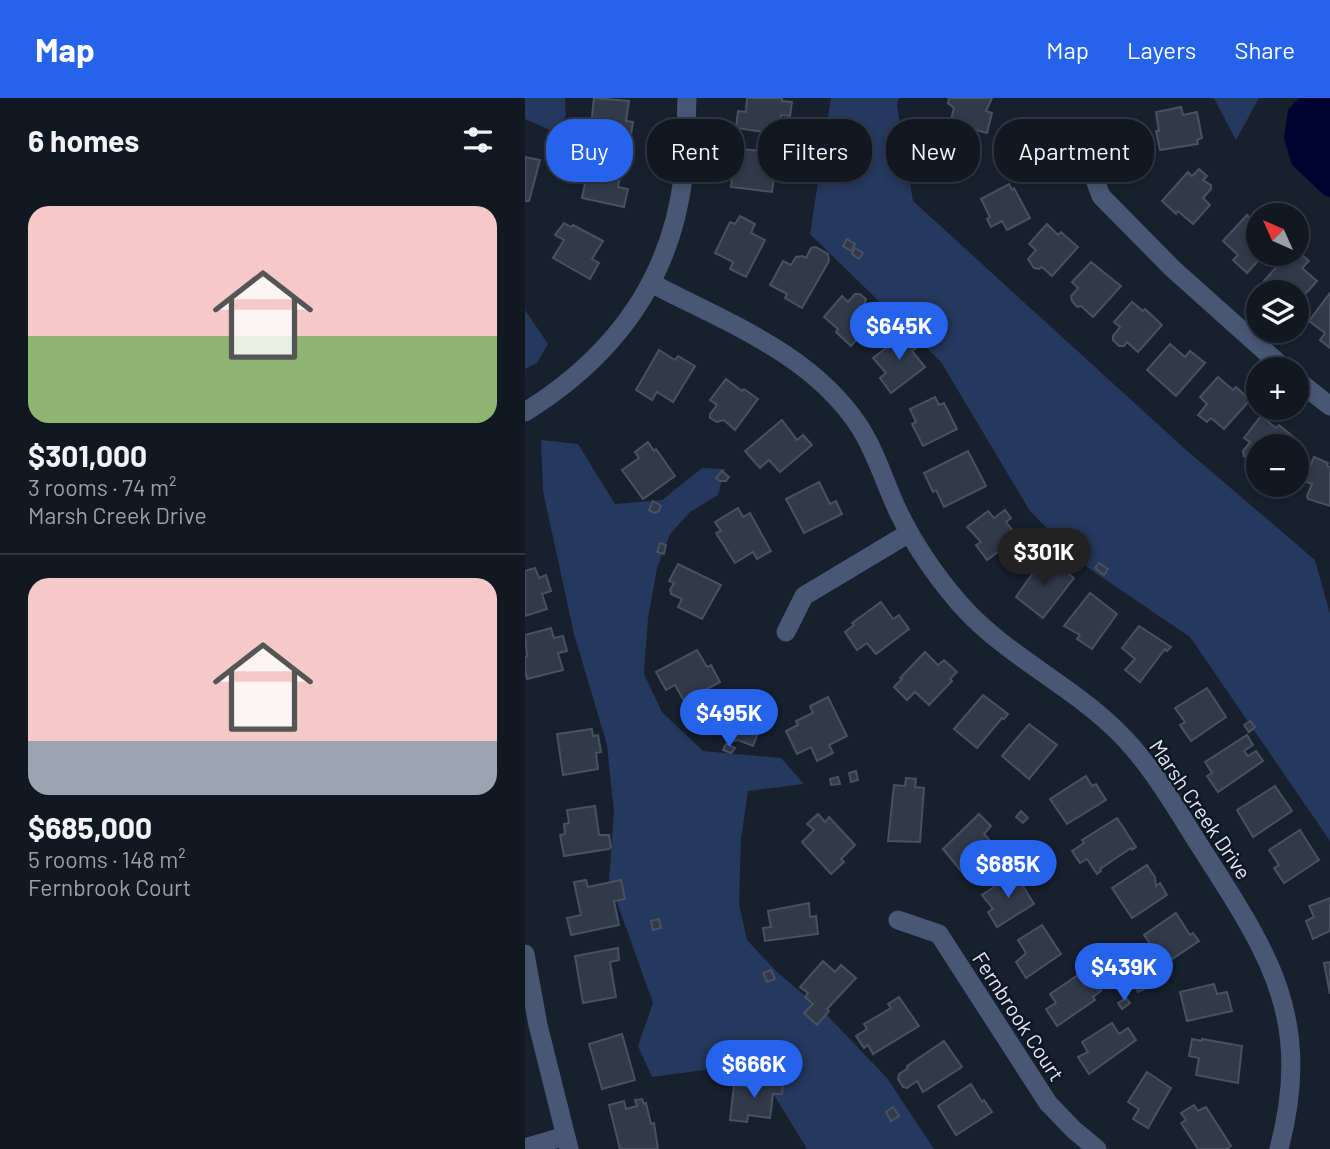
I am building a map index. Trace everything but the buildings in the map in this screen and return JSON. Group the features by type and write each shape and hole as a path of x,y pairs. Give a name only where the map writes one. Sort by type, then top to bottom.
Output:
{"street":[{"path":"525,412 556,393 587,368 613,340 651,283 665,252 676,216 683,178 687,98"},
{"path":"1096,182 1101,196 1173,269 1272,357"},
{"name":"Marsh Creek Drive","path":"651,283 785,353 813,373 839,399 860,428 909,533 941,582 981,626 1088,706 1133,748 1161,785 1248,921 1265,951 1278,983 1291,1049 1288,1107 1279,1149"},
{"path":"1309,389 1330,406"},
{"path":"786,632 804,596 909,533"},
{"name":"Fernbrook Court","path":"898,920 939,934 1048,1103 1097,1149"},
{"path":"525,954 538,1025 567,1143 525,1148"}],"shaded area":[{"path":"525,98 565,98 564,119 546,119 546,128 525,119"},
{"path":"831,98 899,98 897,105 899,119 886,119 886,182 910,182 913,201 1185,449 1315,560 1330,614 1330,841 1190,637 1081,563 1030,511 941,362 810,234 818,182 872,182 872,119 828,119"},
{"path":"1214,98 1259,98 1236,140"},
{"path":"1299,98 1330,98 1330,197 1324,195 1292,165 1284,139 1288,110"},
{"path":"525,310 548,344 537,363 525,369"},
{"path":"541,440 578,444 615,504 662,500 702,468 725,469 718,495 690,512 670,534 657,568 648,618 644,674 662,712 703,751 781,758 804,784 748,791 741,839 739,904 747,940 777,972 822,1010 887,1078 934,1149 807,1149 752,1059 704,1070 652,1077 638,1046 653,1003 609,880 614,813 607,745 574,634 543,491"}]}
